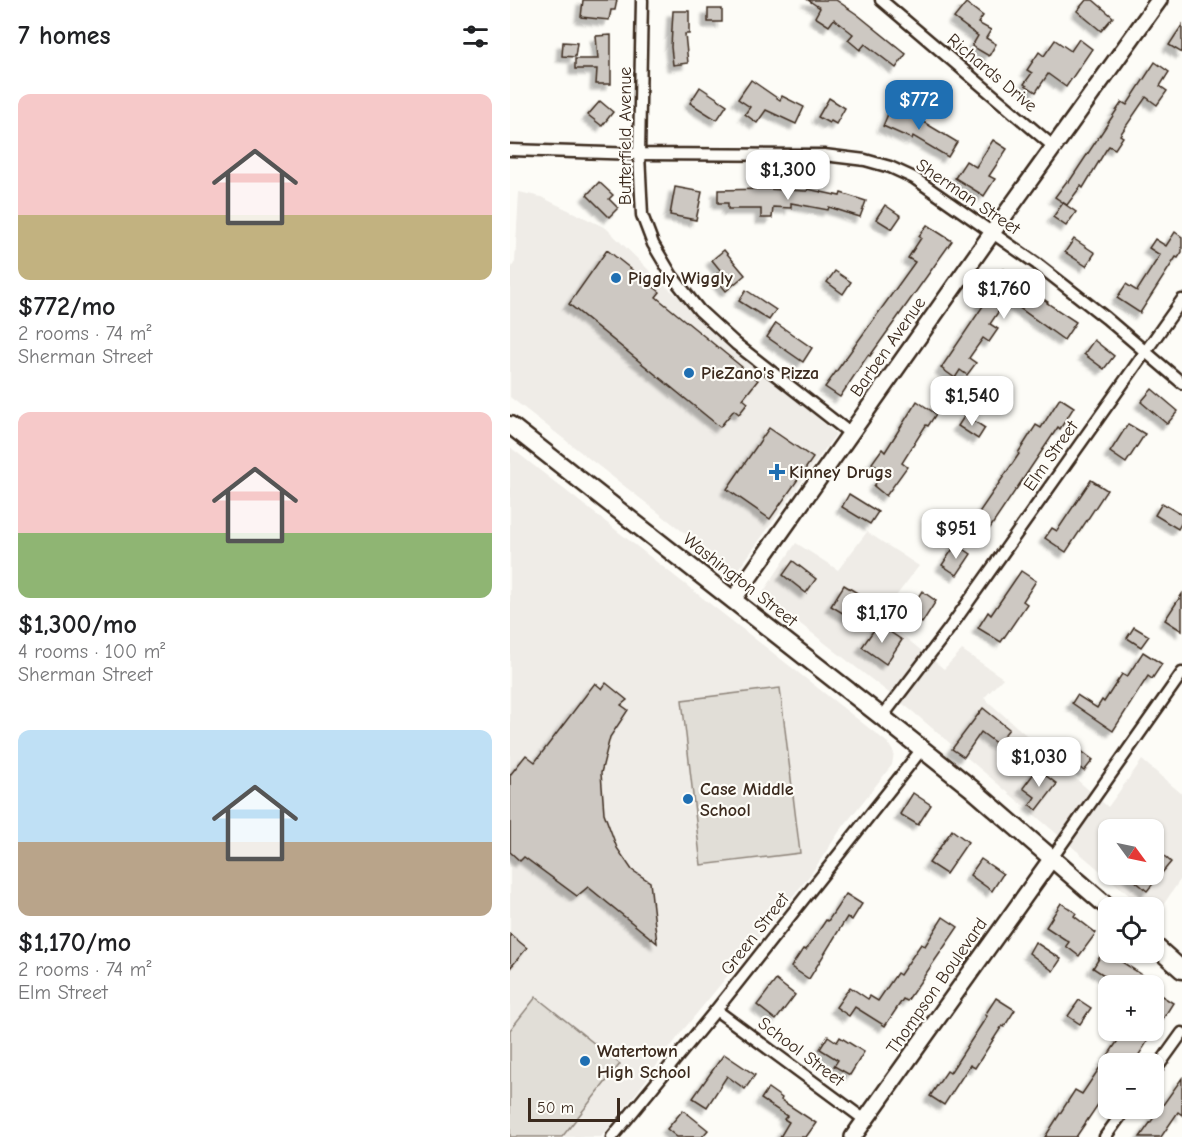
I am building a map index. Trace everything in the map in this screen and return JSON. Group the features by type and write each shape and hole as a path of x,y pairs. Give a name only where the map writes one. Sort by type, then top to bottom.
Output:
{"main road":[{"name":"Washington Street","path":"510,425 922,749 1098,898"},
{"path":"1164,954 1182,970"}],"street":[{"name":"Butterfield Avenue","path":"642,0 639,154 642,215 653,244 672,276 699,310 736,344 851,434"},
{"name":"Richards Drive","path":"881,0 1054,147"},
{"name":"Barben Avenue","path":"733,600 1159,0"},
{"name":"Sherman Street","path":"510,150 639,154 824,155 865,160 890,167 914,178 1063,284 1182,383"},
{"name":"Elm Street","path":"882,717 949,629 1182,300"},
{"path":"1052,858 1182,674"},
{"name":"Green Street","path":"612,1137 716,1010 922,749"},
{"name":"Thompson Boulevard","path":"853,1137 1052,858"},
{"name":"School Street","path":"716,1010 865,1120"},
{"path":"1164,1058 1182,1034"},
{"path":"1105,1137 1118,1119"}],"shaded area":[{"path":"519,192 541,197 606,228 660,281 836,434 736,573 510,397 510,270 515,262"},
{"name":"Case Middle School","path":"510,447 888,743 894,753 892,765 839,832 811,874 684,1029 601,1137 510,1137"},
{"path":"867,532 919,566 880,617 944,669 962,650 1003,678 984,698 1108,807 1142,760 1182,794 1182,877 1164,904 1164,897 1131,897 1117,885 1164,885 1164,819 1098,819 1098,869 912,711 762,594 796,543 838,570"},
{"path":"780,688 800,853 701,865 682,700"},
{"path":"536,997 620,1064 562,1137 510,1137 510,1030"}],"building":[{"path":"583,0 617,0 615,10 611,10 609,20 581,17"},
{"path":"808,0 836,0 906,54 896,68 865,44 860,50 848,40 853,34 834,19 829,26 815,17 820,8"},
{"path":"1086,0 1093,0 1113,17 1101,31 1077,11"},
{"path":"966,3 983,16 978,23 991,30 986,38 996,44 989,56 972,46 978,36 954,18"},
{"path":"708,9 722,9 722,22 708,22"},
{"path":"673,11 689,11 689,34 685,34 688,63 673,65 671,47"},
{"path":"1182,25 1182,53 1169,45"},
{"path":"611,35 611,84 596,84 597,69 575,69 575,59 598,59 596,36"},
{"path":"1079,39 1092,49 1066,87 1048,74 1036,92 1024,84 1032,73 1027,70 1039,52 1044,56 1055,40 1071,51"},
{"path":"563,42 577,43 575,57 562,56"},
{"path":"1155,62 1169,72 1160,86 1167,91 1157,105 1146,97 1120,135 1123,137 1115,149 1109,146 1083,188 1081,186 1067,205 1055,197 1067,181 1069,182 1122,102 1127,105"},
{"path":"751,80 780,100 782,96 804,107 796,124 766,110 757,123 745,114 750,107 738,99"},
{"path":"700,87 727,105 717,120 690,103"},
{"path":"829,98 845,108 836,124 818,117"},
{"path":"600,101 613,112 602,126 588,115"},
{"path":"891,107 920,120 957,142 948,157 913,136 912,139 883,126"},
{"path":"993,140 1007,149 989,176 995,179 984,196 955,178 966,161 976,167"},
{"path":"599,182 613,195 609,199 618,208 609,217 587,195"},
{"path":"675,187 702,192 696,220 670,215"},
{"path":"808,189 840,196 841,193 866,201 860,217 829,207 828,210 791,203 791,208 773,207 772,218 761,218 761,209 728,209 728,203 718,203 718,190 807,191"},
{"path":"1063,203 1076,212 1066,226 1053,217"},
{"path":"885,205 901,216 892,229 876,219"},
{"path":"927,225 952,241 840,397 825,387 915,262 908,258"},
{"path":"1175,232 1182,237 1182,252 1178,258 1176,257 1140,313 1117,298 1126,284 1137,291 1160,255 1149,248 1155,239 1166,246"},
{"path":"1074,239 1095,253 1086,266 1065,252"},
{"path":"607,250 660,292 656,297 758,380 743,399 748,403 739,414 734,410 720,427 569,304"},
{"path":"724,250 745,275 726,291 714,276 721,271 712,260"},
{"path":"1003,269 1020,281 1019,283 1076,322 1064,340 1007,299 990,324 998,329 989,342 983,338 969,358 976,363 967,375 960,370 955,378 941,368 983,306 980,304"},
{"path":"835,271 851,282 843,294 827,282"},
{"path":"746,290 776,310 769,320 739,301"},
{"path":"776,323 812,348 803,362 767,337"},
{"path":"1094,340 1114,356 1104,369 1084,354"},
{"path":"1152,389 1178,411 1167,424 1141,402"},
{"path":"1060,398 1074,407 984,537 969,527 1036,425 1041,428"},
{"path":"917,401 936,414 928,426 926,425 902,463 907,467 886,496 874,486 884,472 872,463 882,449 885,452"},
{"path":"965,415 985,428 978,439 958,426"},
{"path":"1128,424 1145,434 1126,463 1110,452"},
{"path":"769,428 813,458 770,519 727,489"},
{"path":"1091,480 1107,490 1066,552 1045,538 1052,528 1057,531"},
{"path":"849,494 878,512 870,524 842,507"},
{"path":"1162,503 1182,515 1182,522 1178,529 1155,515"},
{"path":"956,544 971,554 957,575 942,565"},
{"path":"793,561 816,579 806,593 783,575"},
{"path":"1021,571 1036,581 1023,601 1027,604 1001,642 978,628 988,612 991,615"},
{"path":"844,585 864,597 851,618 831,606"},
{"path":"922,591 936,601 922,623 907,614"},
{"path":"1182,594 1182,631 1165,620"},
{"path":"878,624 902,640 886,664 862,647"},
{"path":"1134,627 1149,636 1141,647 1127,638"},
{"path":"1143,652 1162,664 1152,679 1148,676 1113,731 1072,703 1077,695 1097,708 1102,700 1104,702 1122,674 1127,677"},
{"path":"595,683 602,689 606,683 627,700 621,705 628,710 610,737 601,773 604,813 617,848 632,870 650,882 657,943 588,887 577,896 524,857 520,861 510,852 510,775 526,755 535,762"},
{"path":"983,708 1009,729 997,744 981,732 964,757 952,749"},
{"path":"1072,744 1093,760 1084,771 1064,755"},
{"path":"1037,769 1057,784 1037,810 1030,805 1035,797 1023,788"},
{"path":"913,793 931,805 918,825 900,814"},
{"path":"952,830 968,842 946,874 929,863"},
{"path":"1164,856 1171,862 1164,870"},
{"path":"981,859 1003,874 992,891 970,875"},
{"path":"1140,885 1152,885 1147,891"},
{"path":"846,894 862,904 852,920 847,917 809,979 791,967 803,949 806,950 826,920 828,921"},
{"path":"1061,903 1076,913 1074,916 1096,933 1079,956 1066,946 1069,942 1046,927"},
{"path":"943,917 958,927 907,1001 903,999 885,1026 855,1007 849,1016 836,1007 850,987 868,999 870,996 878,1001 897,973 900,975 921,944 925,946"},
{"path":"510,934 527,948 510,968"},
{"path":"1035,942 1061,959 1053,971 1029,953"},
{"path":"1098,960 1098,963 1124,963 1142,975 1104,975 1093,968"},
{"path":"776,980 795,995 776,1020 757,1005"},
{"path":"1164,997 1173,1003 1164,1017"},
{"path":"996,998 1015,1010 975,1068 970,1065 944,1105 930,1096 947,1071 950,1073"},
{"path":"1079,1000 1091,1008 1080,1024 1068,1016"},
{"path":"828,1036 837,1042 840,1037 864,1052 850,1075 834,1066 838,1060 820,1049"},
{"path":"1118,1041 1148,1041 1140,1053 1110,1053"},
{"path":"724,1054 755,1075 745,1089 727,1076 707,1107 693,1098"},
{"path":"1098,1070 1098,1104 1076,1137 1045,1137 1075,1090 1082,1094"},
{"path":"1182,1078 1182,1115 1178,1112 1161,1137 1140,1137 1153,1119 1164,1119 1164,1103"},
{"path":"768,1088 782,1098 781,1100 816,1123 806,1137 780,1137 789,1122 784,1119 787,1116 761,1099"},
{"path":"683,1110 708,1130 702,1137 677,1137 667,1129"}],"place":[{"name":"Piggly Wiggly","path":"616,278"},
{"name":"PieZano's Pizza","path":"689,373"},
{"name":"Kinney Drugs","path":"777,472"},
{"name":"Case Middle School","path":"688,799"},
{"name":"Watertown High School","path":"585,1061"}]}
